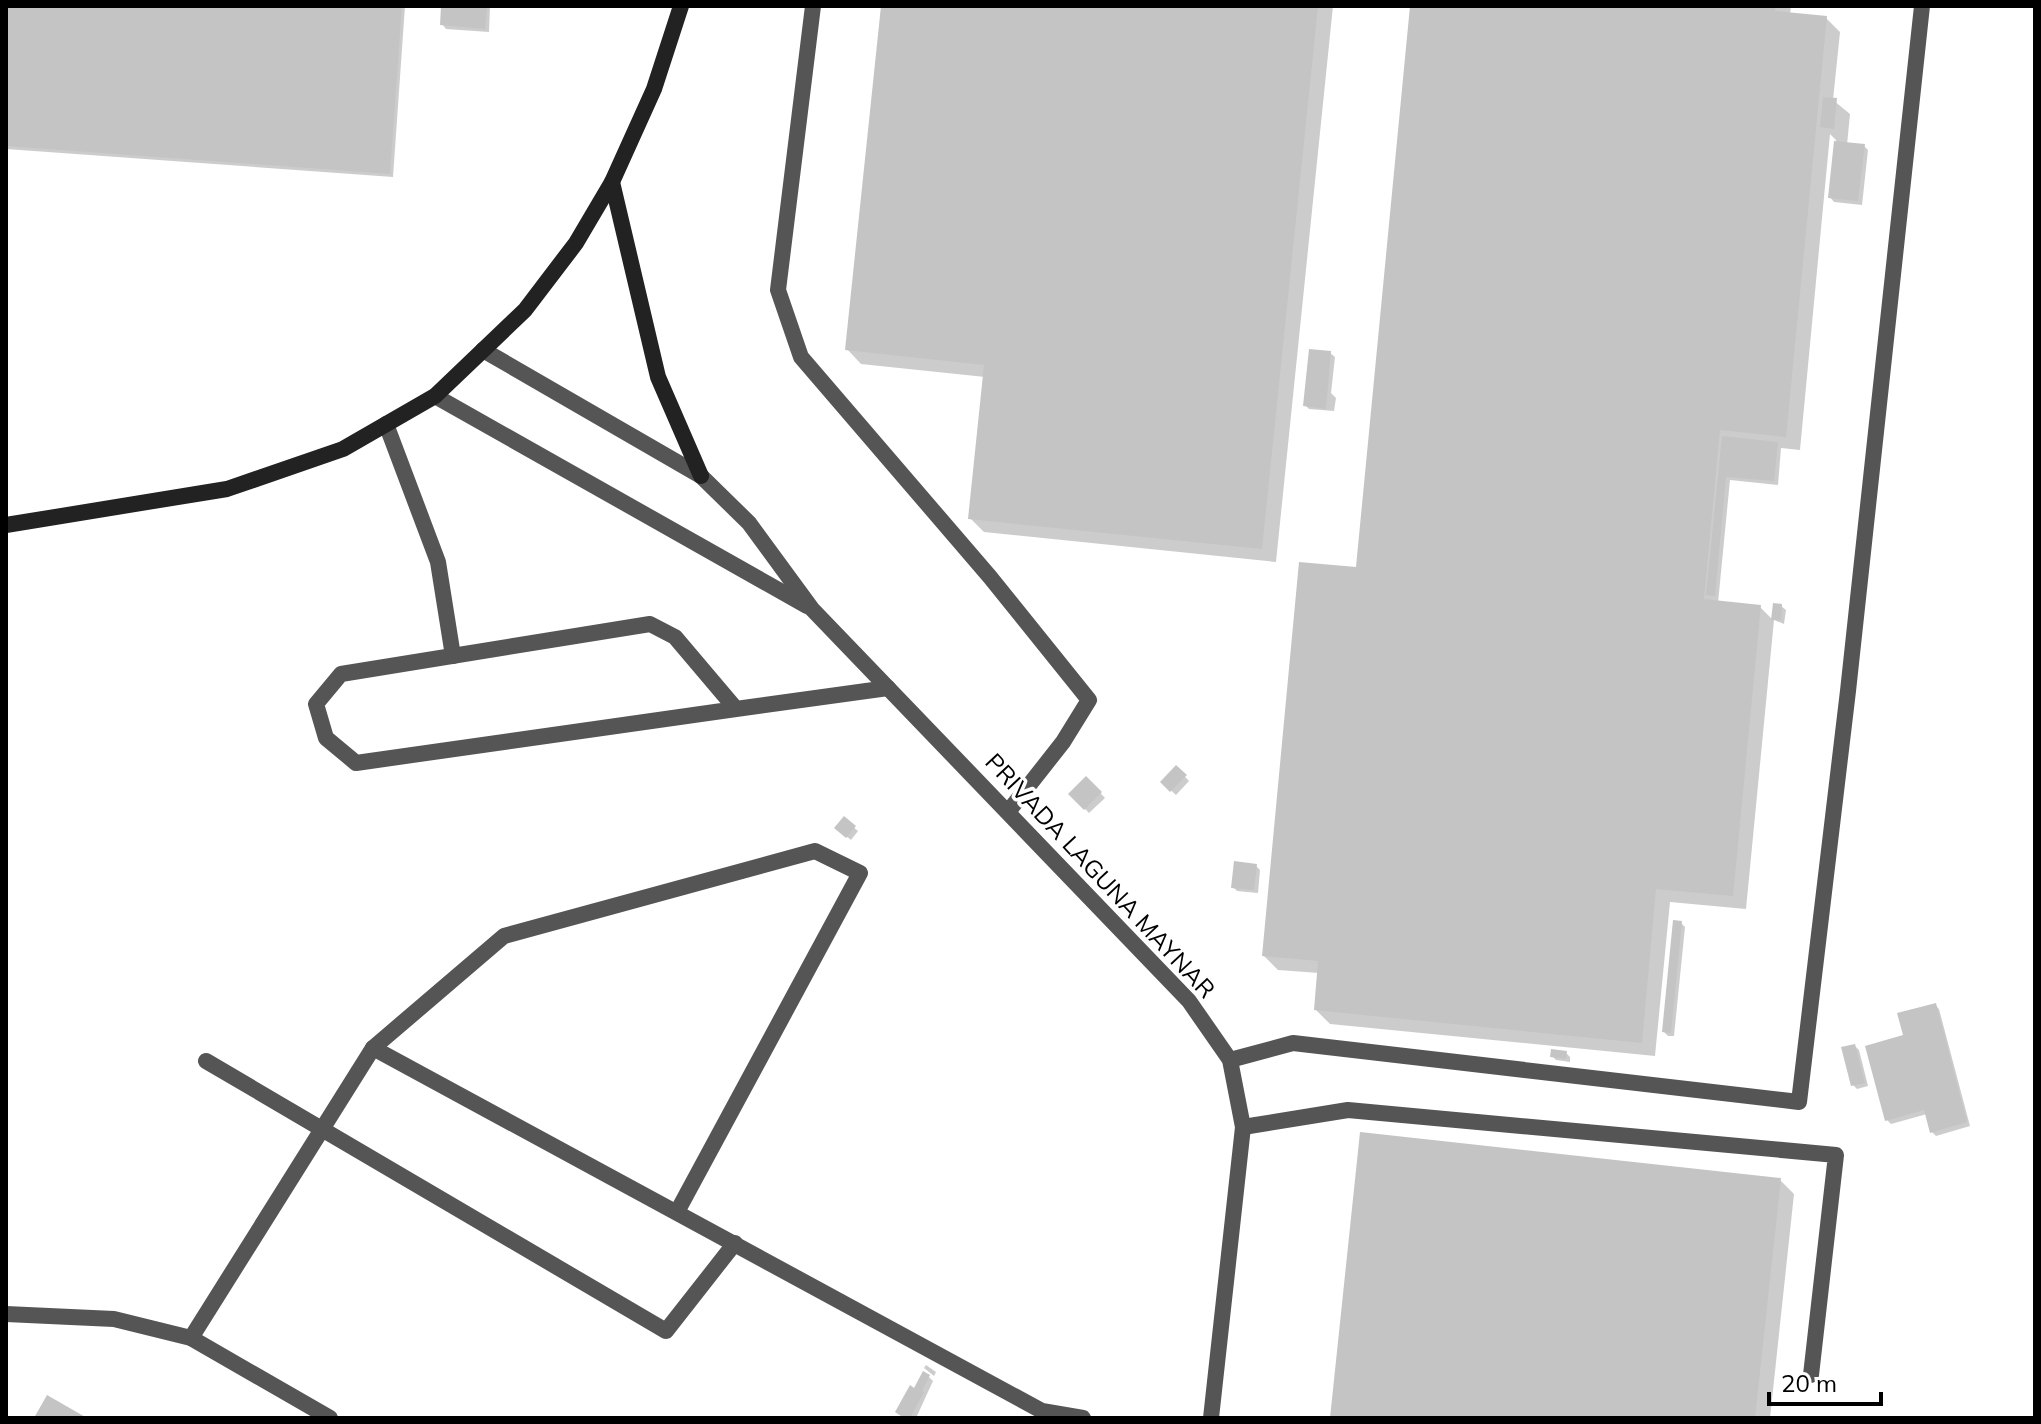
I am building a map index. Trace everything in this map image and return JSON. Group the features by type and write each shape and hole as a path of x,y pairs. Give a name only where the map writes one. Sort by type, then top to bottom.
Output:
{"main road":[{"path":"6,525 227,489 343,449 435,396 534,299 576,243 612,182 654,89 681,6"},
{"path":"612,182 658,377 701,476"}],"lane":[{"path":"813,6 778,290 801,357 990,577 1089,700 1063,742 1008,812"},
{"path":"1230,1060 1293,1043 1799,1102 1848,691 1922,6"},
{"name":"PRIVADA LAGUNA MAYNAR","path":"483,350 701,476 749,523 812,609 1189,1001 1230,1060 1243,1127 1211,1418"},
{"name":"PRIVADA LAGUNA MAYNAR","path":"435,396 812,609"},
{"path":"386,424 438,562 453,656"},
{"path":"736,709 675,637 650,624 341,674 316,704 326,738 356,763 888,688"},
{"path":"191,1338 373,1048 504,936 815,851 860,873 677,1212"},
{"path":"373,1048 1042,1411 1083,1418"},
{"path":"206,1061 666,1331 735,1243"},
{"path":"1243,1127 1348,1110 1836,1155 1811,1375"},
{"path":"6,1314 114,1319 191,1338 330,1418"}],"building":[{"path":"6,6 402,6 390,174 6,146"},
{"path":"441,6 487,6 485,29 440,25"},
{"path":"881,6 1318,6 1262,549 968,519 984,365 845,350"},
{"path":"1410,6 1776,6 1775,11 1827,16 1786,437 1720,430 1704,599 1761,605 1733,896 1656,889 1642,1043 1314,1010 1318,961 1262,956 1299,562 1356,567"},
{"path":"1823,97 1837,98 1834,129 1820,127"},
{"path":"1834,141 1865,144 1858,201 1828,198"},
{"path":"1309,349 1331,351 1326,409 1303,406"},
{"path":"1722,436 1778,442 1774,481 1726,477 1715,596 1706,595"},
{"path":"1773,603 1782,604 1781,620 1771,620"},
{"path":"1176,765 1187,775 1170,792 1160,782"},
{"path":"1086,776 1102,792 1084,810 1068,794"},
{"path":"844,816 856,826 846,838 834,828"},
{"path":"1234,861 1257,864 1254,890 1231,888"},
{"path":"1673,920 1682,921 1671,1033 1662,1032"},
{"path":"1936,1003 1967,1122 1930,1133 1924,1110 1885,1121 1865,1046 1903,1035 1897,1013"},
{"path":"1855,1044 1865,1083 1851,1086 1841,1047"},
{"path":"1551,1049 1567,1051 1566,1059 1550,1057"},
{"path":"1360,1132 1781,1178 1755,1418 1330,1418"},
{"path":"923,1371 930,1375 924,1392 910,1418 904,1418 895,1412 910,1385 914,1388"},
{"path":"47,1395 87,1418 34,1418"}]}
